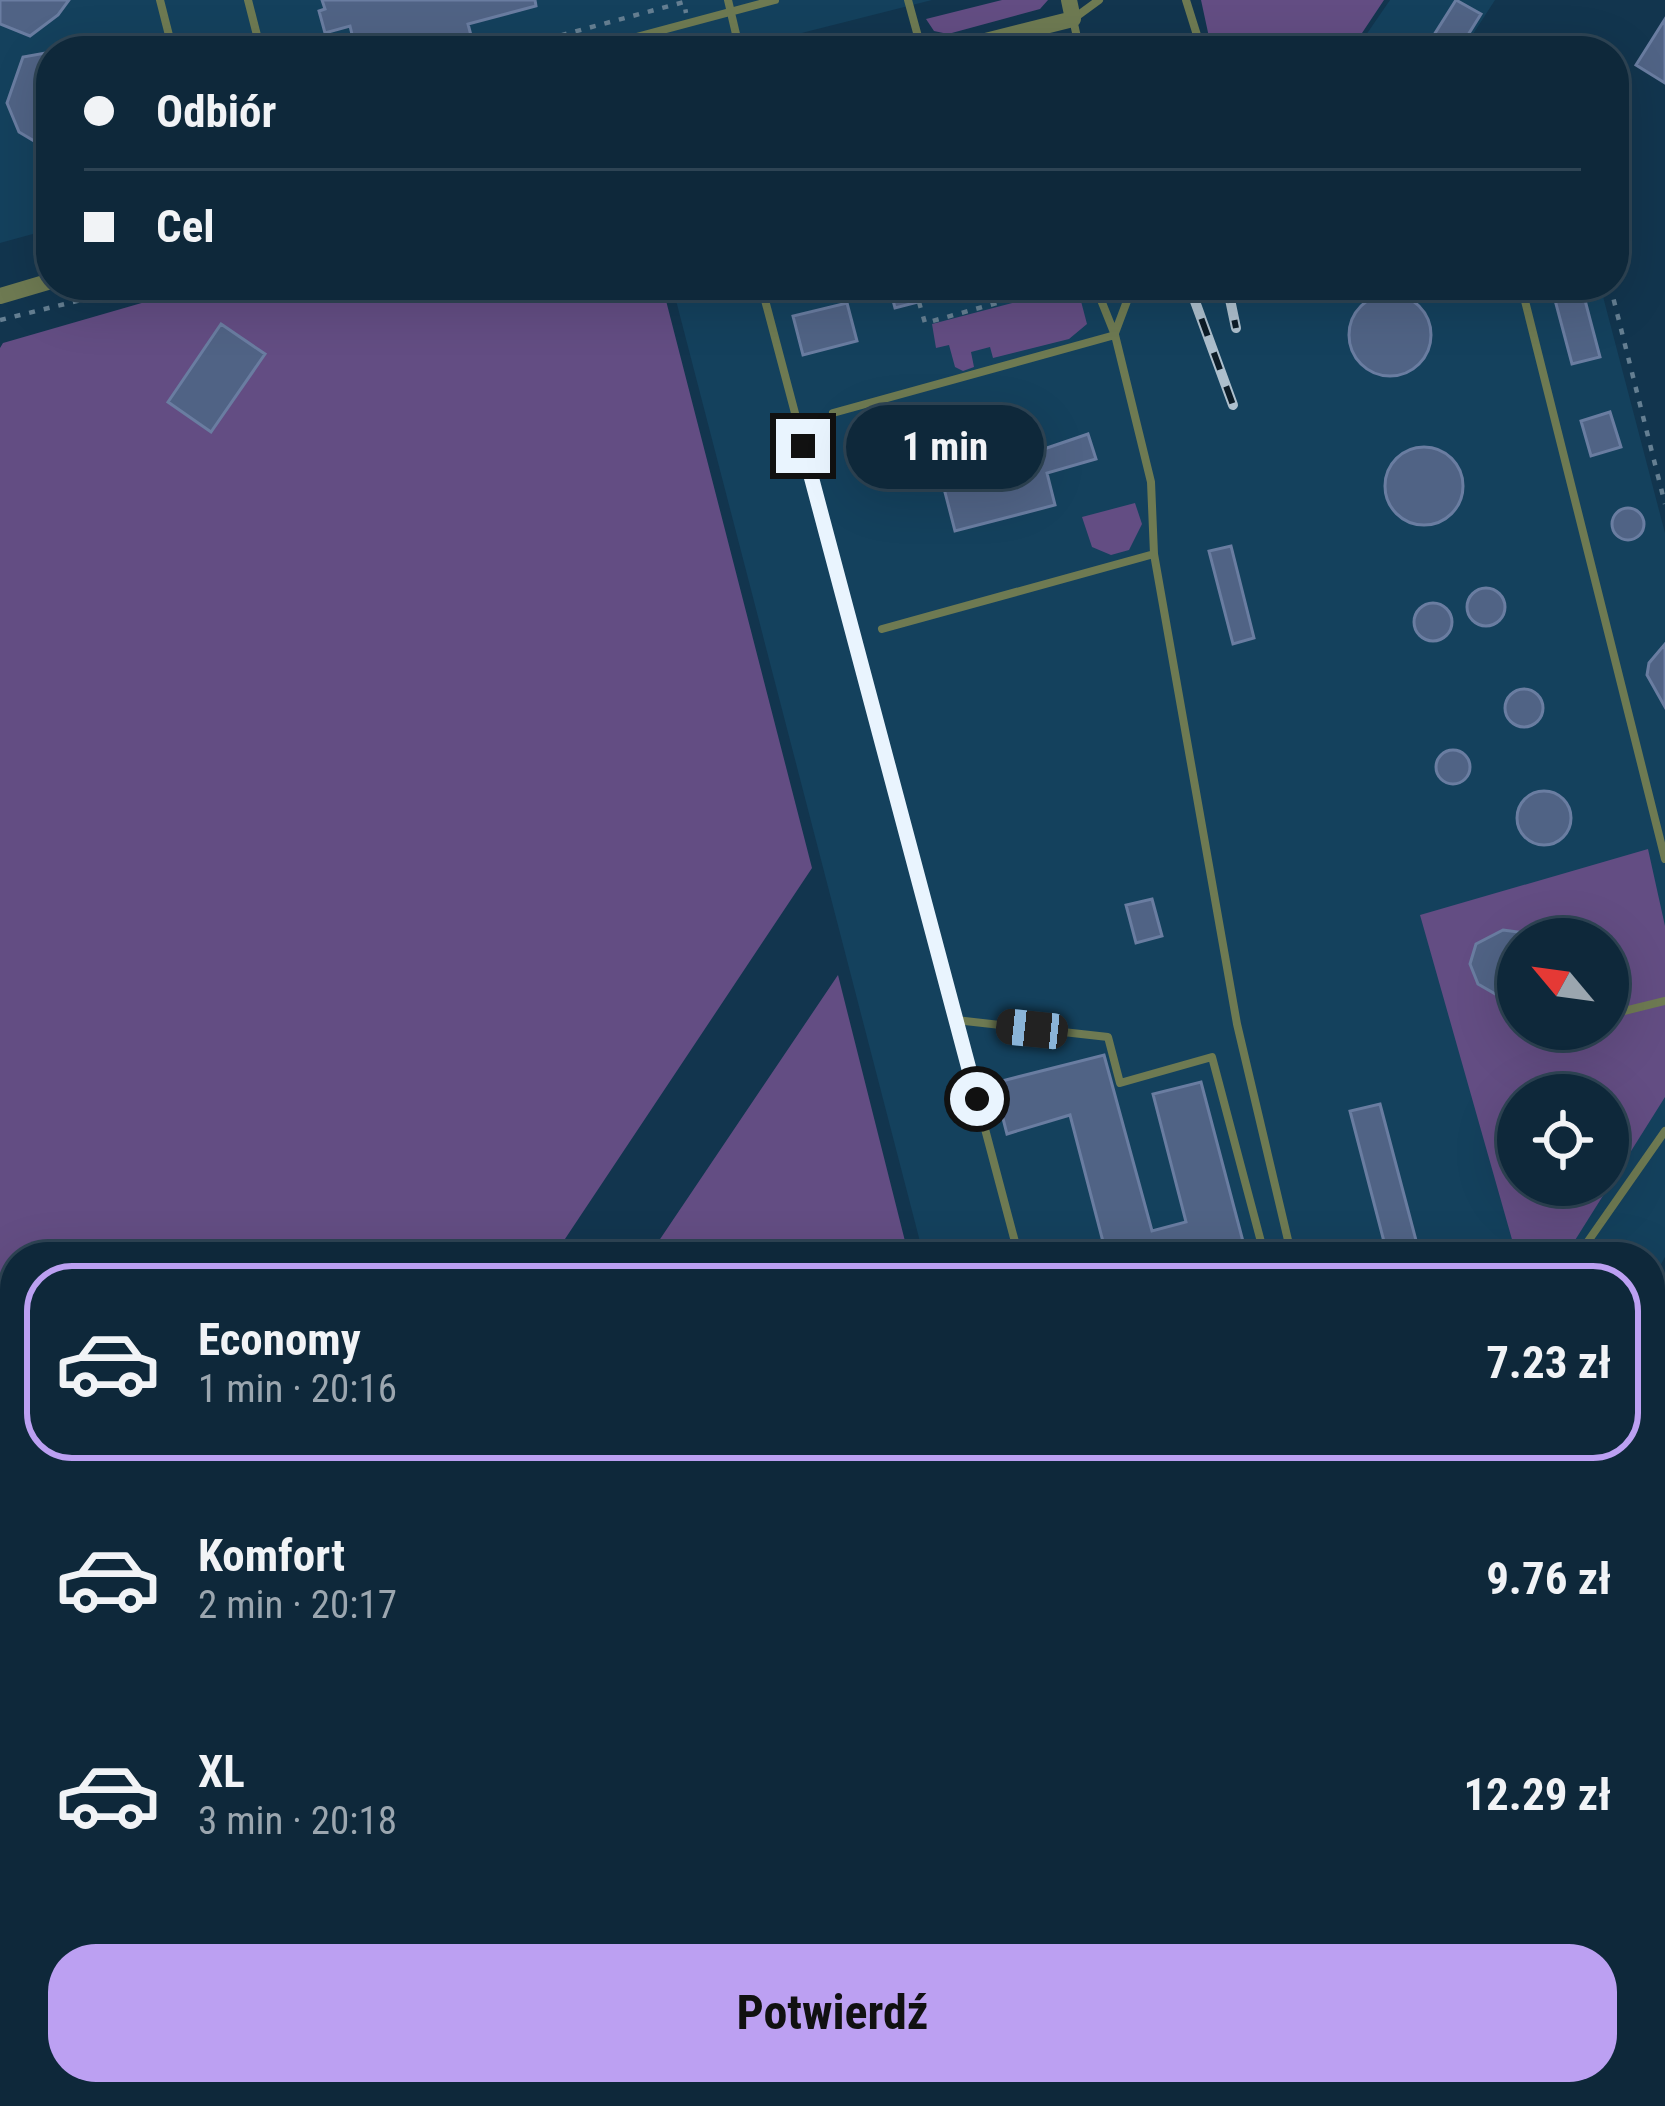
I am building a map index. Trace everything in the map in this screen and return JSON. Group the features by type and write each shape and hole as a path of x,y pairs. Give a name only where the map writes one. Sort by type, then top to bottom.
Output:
{"street":[{"path":"1002,36 1071,9"},
{"path":"0,296 36,285"}],"lane":[{"path":"160,0 169,36"},
{"path":"248,0 257,36"},
{"path":"732,0 736,36"},
{"path":"642,36 775,0"},
{"path":"908,0 918,36"},
{"path":"1071,9 1099,0"},
{"path":"1186,0 1197,36"},
{"path":"1025,30 1027,36"},
{"path":"765,300 1015,1242"},
{"path":"1101,300 1114,334 1150,482 1154,554 1237,1024 1288,1242"},
{"path":"1114,334 1128,300"},
{"path":"1525,300 1665,859"},
{"path":"833,413 1114,334"},
{"path":"882,628 1154,554"},
{"path":"1629,1010 1665,1001"},
{"path":"956,1020 1108,1037 1120,1083 1213,1057 1261,1242"},
{"path":"1587,1242 1665,1131"}],"path":[{"path":"556,36 683,1 686,13"},
{"path":"696,32 701,36"},
{"path":"0,320 81,300"},
{"path":"919,302 925,322 1007,300"},
{"path":"1614,300 1665,503"}],"shaded area":[{"path":"0,0 932,0 789,36 36,36 36,233 0,243"},
{"path":"1002,0 1048,0 1040,9 948,34 934,31 926,19"},
{"path":"1201,0 1384,0 1360,36 1209,36"},
{"path":"1390,0 1495,0 1472,36 1365,36"},
{"path":"152,300 666,300 812,868 563,1242 0,1242 3,343"},
{"path":"676,300 1604,300 1665,533 1665,1242 920,1242"},
{"path":"1024,300 1081,300 1087,324 1069,339 993,358 990,347 971,352 974,367 963,371 955,367 949,345 936,348 932,324"},
{"path":"1135,503 1142,524 1129,550 1111,555 1092,547 1082,517"},
{"path":"1648,849 1665,926 1665,1097 1629,1154 1629,1074 1497,1074 1497,1186 1420,915"},
{"path":"838,975 905,1242 658,1242"},
{"path":"1503,1206 1597,1206 1574,1242 1513,1242"}],"building":[{"path":"0,0 69,0 30,36 0,24"},
{"path":"322,0 535,0 536,6 468,24 471,36 352,36 350,26 325,33 319,11 325,9"},
{"path":"1456,0 1481,14 1467,36 1433,36"},
{"path":"1665,19 1665,83 1636,65"},
{"path":"36,55 36,142 19,132 7,103 23,57"},
{"path":"893,300 926,300 895,308"},
{"path":"1370,300 1410,300 1428,319 1428,351 1406,373 1374,373 1352,351 1352,319"},
{"path":"1555,300 1585,300 1600,357 1572,364"},
{"path":"847,303 857,341 803,355 793,316"},
{"path":"221,324 265,354 211,432 168,402"},
{"path":"1610,412 1621,447 1591,456 1581,421"},
{"path":"1088,434 1096,459 1047,473 1055,505 955,531 939,469 1039,443 1041,450"},
{"path":"1424,447 1452,458 1463,486 1452,514 1424,525 1396,514 1385,486 1396,458"},
{"path":"1628,508 1639,513 1644,524 1639,535 1628,540 1617,535 1612,524 1617,513"},
{"path":"1231,546 1254,638 1233,644 1209,551"},
{"path":"1486,588 1499,594 1505,607 1499,620 1486,626 1473,620 1467,607 1473,594"},
{"path":"1433,603 1446,609 1452,622 1446,635 1433,641 1420,635 1414,622 1420,609"},
{"path":"1665,644 1665,707 1647,675 1649,663"},
{"path":"1524,689 1537,695 1543,708 1537,721 1524,727 1511,721 1505,708 1511,695"},
{"path":"1453,750 1465,755 1470,767 1465,779 1453,784 1441,779 1436,767 1441,755"},
{"path":"1544,791 1563,799 1571,818 1563,837 1544,845 1525,837 1517,818 1525,799"},
{"path":"1152,899 1162,936 1136,943 1126,905"},
{"path":"1497,933 1497,995 1478,984 1470,964 1476,944"},
{"path":"1104,1055 1152,1231 1186,1222 1153,1094 1201,1082 1243,1242 1103,1242 1070,1115 1007,1134 994,1083"},
{"path":"1380,1104 1416,1242 1384,1242 1350,1111"}],"railway":[{"path":"1194,300 1233,405"},
{"path":"1230,300 1236,328"}],"route":[{"path":"803,446 977,1099"}]}
